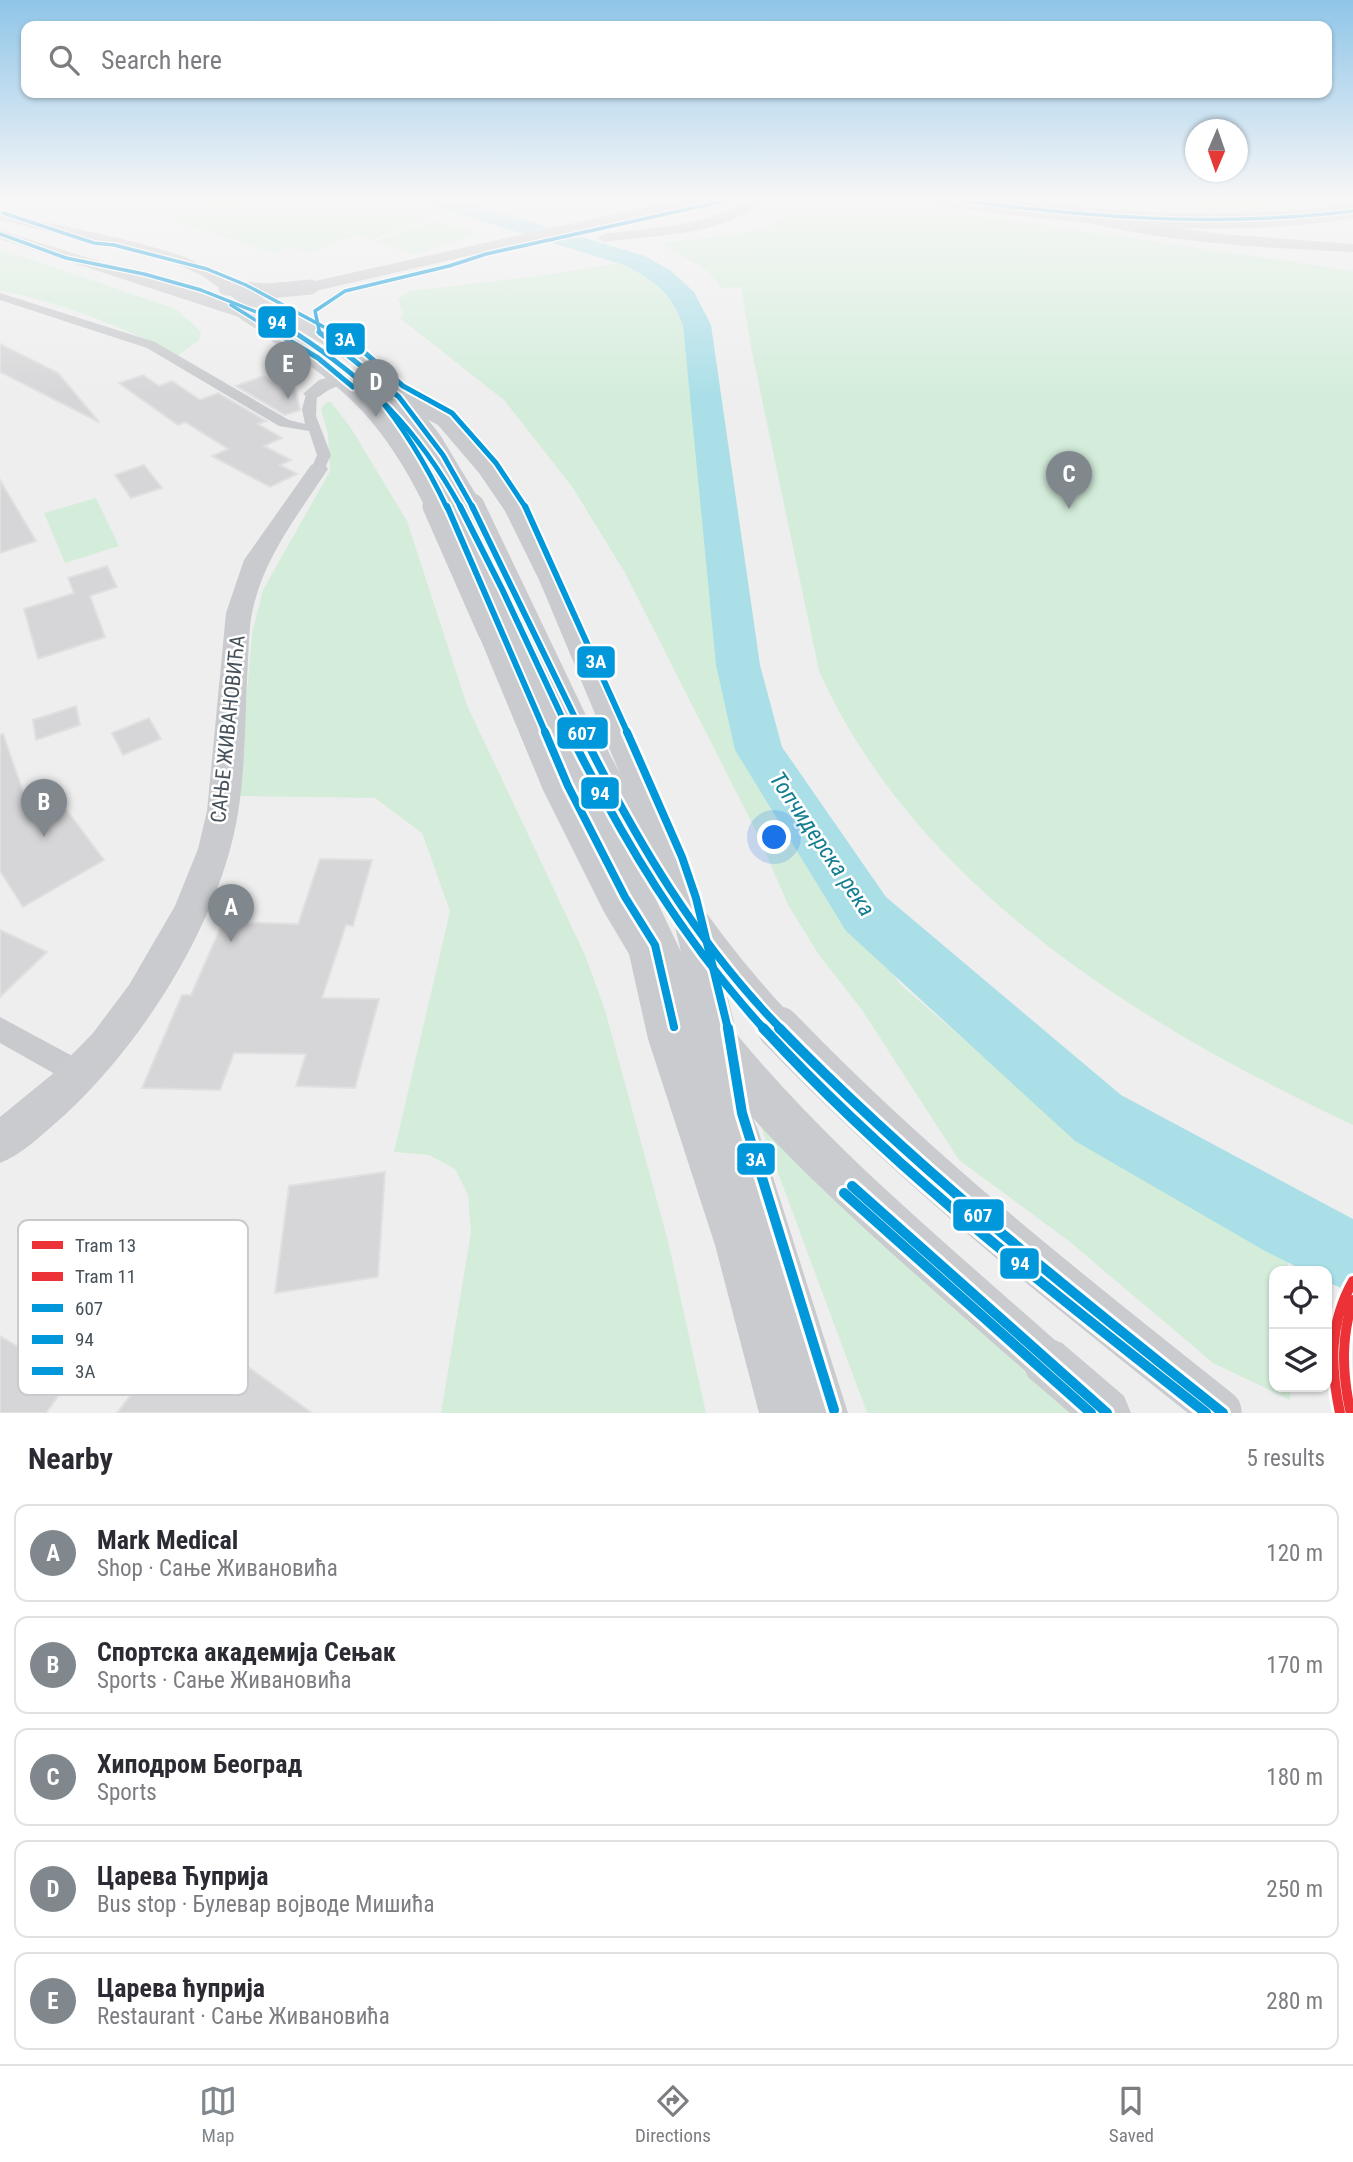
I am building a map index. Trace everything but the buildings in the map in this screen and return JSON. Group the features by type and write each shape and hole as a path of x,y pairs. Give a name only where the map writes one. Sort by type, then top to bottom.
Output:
{"main road":[{"path":"92,265 173,292 254,310 345,291 436,265"},
{"path":"117,265 254,310 320,335 358,360 397,395 427,429 461,484 626,819 660,877 716,957 814,1066 867,1117 1000,1234 1223,1412"},
{"path":"146,265 226,288 269,290 311,287 432,265"},
{"path":"191,265 237,293 254,310 307,342 358,381 419,443 439,471 469,526 646,910 732,1115 824,1413"},
{"path":"254,310 311,287"},
{"path":"226,288 343,378 372,406 407,451 447,531 558,790 616,902 646,950 745,1076 808,1143 858,1192 1107,1413"},
{"path":"320,335 315,312 324,302 345,291"},
{"name":"САЊЕ ЖИВАНОВИЋА","path":"312,394 327,384 358,381"},
{"path":"397,395 445,421 487,469 516,511 552,582 686,901 717,1024 732,1115"},
{"name":"САЊЕ ЖИВАНОВИЋА","path":"0,1143 80,1074 106,1047 149,983 198,893 224,804 239,612 246,586 256,560 318,469"},
{"path":"646,950 667,1040 737,1245 783,1413"}],"street":[{"path":"0,296 151,345 284,423 301,428 314,428"},
{"name":"САЊЕ ЖИВАНОВИЋА","path":"312,394 308,405 324,455 318,469"},
{"path":"0,1029 80,1074"}],"green space":[{"path":"0,265 47,265 176,309 201,332 199,340 177,356 91,317 0,290"},
{"path":"608,265 624,265 673,286 693,349 704,475 734,718 748,751 851,917 901,985 1036,1102 1141,1174 1288,1255 1288,1266 1269,1266 1269,1390 1213,1363 1070,1242 959,1160 862,1010 819,955 788,905 758,835 625,573 573,488 504,400 400,318 403,313 398,299 410,291"},
{"path":"697,265 1312,265 1353,271 1353,1125 1274,1087 1196,1044 1118,996 1045,943 976,885 915,820 862,749 819,671 751,347 741,287 721,288 709,272"},
{"path":"327,402 331,402 351,428 407,521 467,705 585,955 605,1010 668,1241 706,1413 441,1413 471,1232 468,1195 455,1169 429,1155 394,1152 450,911 422,833 375,798 238,796 252,633 263,590 330,471 328,434 321,409"},
{"path":"96,498 119,546 65,563 44,513"},
{"path":"761,1127 1044,1389 1071,1413 867,1413"},
{"path":"1273,1392 1290,1392 1290,1400"}],"waterway":[{"name":"Топчидерска река","path":"643,265 662,276 685,297 697,325 738,665 759,750 866,914 1098,1118 1290,1226 1353,1257"}],"tram line":[{"name":"13","path":"1340,1413 1332,1362 1333,1345 1338,1312 1353,1281"},
{"name":"11","path":"1350,1410 1343,1355 1345,1327 1353,1300"}],"transit line":[{"name":"94","path":"96,265 201,290 274,321 342,363 384,402 420,444 451,490 478,538 568,729 621,831 682,929 725,985 812,1078 920,1179 1041,1282 1206,1413"},
{"name":"3A","path":"191,265 246,285 332,330 364,352 403,386 452,413 496,463 525,505 682,857 696,898 727,1021 742,1113 834,1410"},
{"name":"607","path":"452,265 345,291 315,311 320,335 381,379 422,425 443,455 480,519 622,810 691,922 750,997 907,1153 1010,1242 1223,1413"},
{"name":"607","path":"231,305 318,358 353,387"},
{"name":"3A","path":"375,393 399,422 427,466 457,527 568,786 625,897 655,945 674,1027"},
{"name":"607","path":"852,1186 1107,1413"},
{"name":"94","path":"844,1193 1091,1413"}],"place":[{"name":"Царева ћуприја","path":"288,399"},
{"name":"Царева Ћуприја","path":"376,417"},
{"name":"Хиподром Београд","path":"1069,509"},
{"name":"Спортска академија Сењак","path":"44,837"},
{"name":"Mark Medical","path":"231,942"}]}
